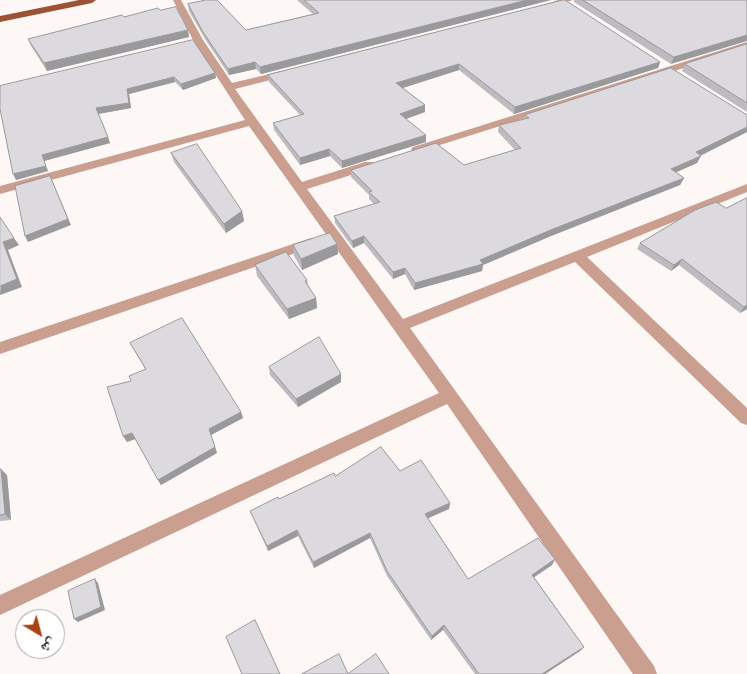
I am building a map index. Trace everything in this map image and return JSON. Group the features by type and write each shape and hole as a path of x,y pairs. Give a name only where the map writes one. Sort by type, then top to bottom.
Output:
{"main road":[{"path":"0,19 92,0"}],"street":[{"path":"177,0 193,41 229,87 298,188 450,395 646,674"},
{"path":"535,9 567,2"},
{"path":"410,152 666,66 747,45"},
{"path":"666,66 685,78"},
{"path":"229,87 296,70"},
{"path":"0,190 252,122"},
{"path":"298,188 382,161"},
{"path":"400,326 747,188"},
{"path":"0,348 334,235"},
{"path":"578,256 747,418"},
{"path":"0,605 450,395"}],"building":[{"path":"206,0 217,0 246,30 319,13 304,0 527,0 260,67 255,62 228,69 203,32 188,4"},
{"path":"563,0 660,62 515,107 459,64 396,83 425,105 400,114 426,135 342,161 329,149 300,158 273,123 304,114 268,75"},
{"path":"583,0 747,0 747,35 674,57"},
{"path":"176,7 188,30 44,63 28,39 122,15 124,17 158,8 160,10"},
{"path":"193,40 215,73 181,84 174,77 127,89 129,103 96,108 108,137 42,155 46,166 13,174 0,109 0,86"},
{"path":"747,44 747,103 685,64"},
{"path":"671,68 747,115 747,127 696,152 701,156 671,169 684,178 553,229 480,260 483,264 415,283 405,268 393,272 364,236 352,241 334,216 380,202 351,170 436,143 464,165 521,148 499,125 529,118 525,115"},
{"path":"197,144 242,211 224,224 171,153"},
{"path":"50,176 68,219 25,236 15,186"},
{"path":"747,198 747,305 744,307 682,259 674,265 640,243 695,210 716,202 726,208"},
{"path":"0,217 14,238 3,242 17,279 0,286"},
{"path":"330,233 337,244 301,259 293,245"},
{"path":"286,252 307,280 305,281 316,298 287,309 255,265"},
{"path":"182,318 241,412 209,429 215,447 158,480 132,433 123,436 107,387 131,381 129,376 146,369 130,343"},
{"path":"319,337 341,374 296,399 269,367"},
{"path":"381,447 400,471 421,460 450,503 425,514 468,579 538,538 555,559 532,575 584,647 542,674 479,674 444,625 432,636 387,571 370,533 313,562 297,530 267,546 250,511 334,473 335,476"},
{"path":"0,469 5,514 0,515"},
{"path":"95,579 101,607 74,619 68,591"},
{"path":"255,620 280,674 242,674 226,637"},
{"path":"339,654 348,674 302,674"},
{"path":"376,654 389,674 348,674"}]}
